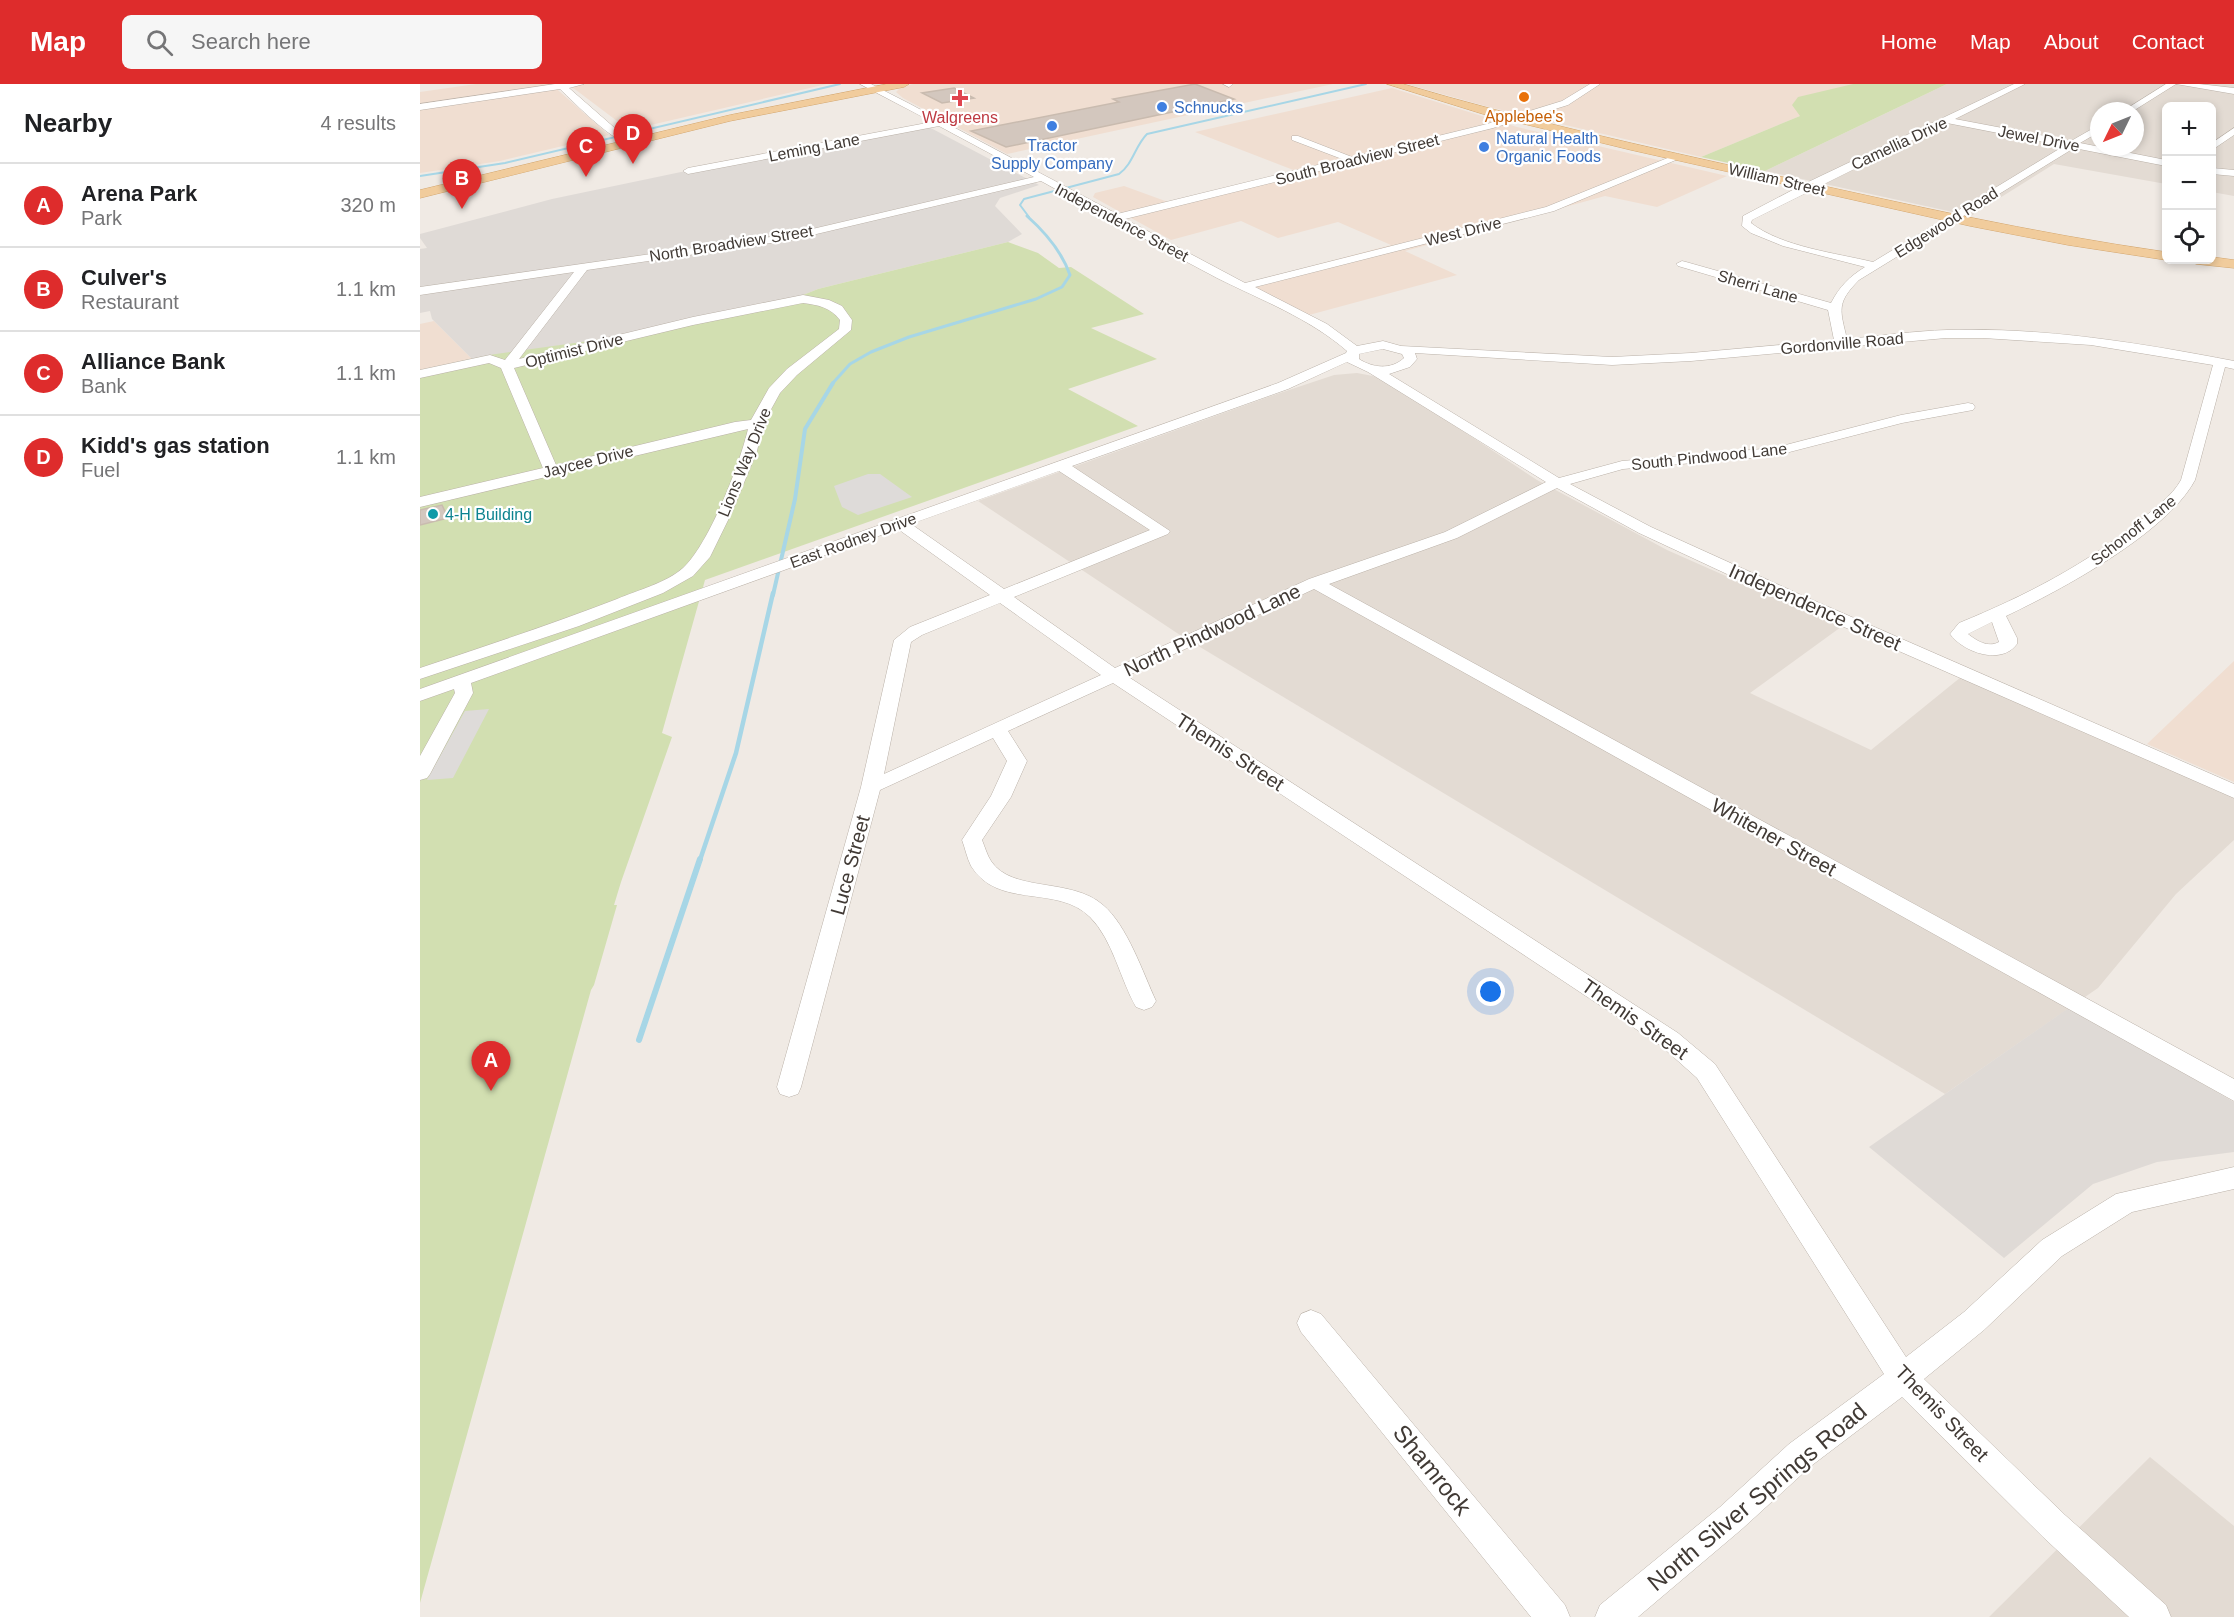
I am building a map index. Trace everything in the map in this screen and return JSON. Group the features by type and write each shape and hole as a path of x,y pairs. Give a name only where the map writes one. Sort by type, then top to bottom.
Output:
{"main road":[{"path":"831,96 854,84"},
{"path":"895,100 892,94 894,88 906,84"},
{"path":"420,194 622,138 730,118 873,86 906,84"},
{"name":"William Street","path":"1395,85 1545,127 1951,218 2062,240 2162,255"},
{"path":"831,96 867,96 895,100"},
{"path":"1487,112 1538,112 1539,122 1545,127"},
{"path":"2216,262 2234,264"}],"street":[{"path":"420,107 560,85 580,84"},
{"name":"South Broadview Street","path":"1114,218 1513,119 1575,98 1596,84"},
{"name":"Camellia Drive","path":"1876,266 1770,239 1751,231 1746,224 1747,218 1808,186 2021,84"},
{"path":"2142,102 2172,84"},
{"path":"2180,84 2234,91"},
{"path":"560,85 622,138"},
{"name":"Independence Street","path":"873,86 1242,287 1318,324 1341,339 1353,354 1356,364 1370,368 1411,391 1556,483 1646,530 2234,792"},
{"name":"Jewel Drive","path":"1947,120 2162,162"},
{"name":"Leming Lane","path":"688,171 939,123"},
{"path":"2216,143 2234,130"},
{"name":"Edgewood Road","path":"1834,308 1850,283 2090,133"},
{"path":"1296,138 1352,160"},
{"name":"West Drive","path":"1242,287 1550,209 1678,157"},
{"path":"2216,171 2234,173"},
{"name":"North Broadview Street","path":"420,291 582,269 627,259 791,237 1044,180"},
{"name":"Sherri Lane","path":"1683,264 1834,308"},
{"path":"551,470 507,366 582,269"},
{"name":"Optimist Drive","path":"420,374 490,359 507,366 693,321 803,299"},
{"name":"Lions Way Drive","path":"420,674 573,622 657,589 687,573 702,557 735,490 750,451 756,424 774,391 844,330 846,320 838,309 825,303 803,299"},
{"path":"1834,308 1841,343"},
{"name":"Independence Street","path":"1318,324 1386,346"},
{"name":"Gordonville Road","path":"1386,346 1448,352 1519,354 1583,361 1612,361 1691,357 1946,334 2040,335 2116,344 2227,364"},
{"name":"East Rodney Drive","path":"1286,385 1365,347 1386,346"},
{"path":"1403,349 1411,359 1400,369 1401,377 1411,391"},
{"name":"Gordonville Road","path":"1370,368 1404,365 1448,352"},
{"name":"Schonoff Lane","path":"1997,614 2031,600 2095,562 2182,491 2188,480 2227,364"},
{"name":"East Rodney Drive","path":"420,695 1286,385 1344,370 1370,368"},
{"name":"South Pindwood Lane","path":"1556,483 1622,465 1774,452 1902,419 1968,407"},
{"name":"Jaycee Drive","path":"420,502 735,426 756,424"},
{"path":"1000,597 1162,531 1060,465"},
{"name":"North Pindwood Lane","path":"871,787 1315,583 1451,535 1556,483"},
{"name":"Themis Street","path":"899,523 1000,597 1113,675 1669,1039 1706,1071 1903,1378 2054,1526 2154,1617"},
{"name":"Whitener Street","path":"1315,583 2234,1090"},
{"name":"Luce Street","path":"789,1088 871,787 903,640 916,631 1000,597"},
{"path":"420,774 464,693 462,681"},
{"path":"998,730 1017,761 1001,797 972,840 976,859 989,875 1008,886 1078,898 1097,911 1117,944 1144,1001"},
{"name":"North Silver Springs Road","path":"1612,1617 1731,1518 1800,1455 1903,1378 1974,1321 2052,1248 2125,1202 2234,1178"},
{"name":"Shamrock","path":"1311,1323 1553,1617"}],"shaded area":[{"path":"476,84 551,84 609,135 500,161 420,173 420,92"},
{"path":"568,84 827,84 629,130"},
{"path":"913,84 1333,84 1007,154 903,98 896,92 901,87"},
{"path":"1406,84 1853,84 1800,116 1701,157 1489,107"},
{"path":"1947,84 2234,84 2234,196 2216,193 2216,102 2162,102 2162,183 2054,164 1971,216 1765,171"},
{"path":"1392,88 1517,127 1727,176 1657,207 1605,196 1405,251 1457,275 1309,315 1247,283 1391,245 1338,222 1278,238 1241,221 1171,240 1093,197 1095,193 1124,186 1168,202 1296,171 1195,132"},
{"path":"927,126 1039,185 1000,198 995,206 1022,234 1008,242 818,289 798,297 596,340 472,359 432,319 430,311 420,313 420,249 427,248 420,234 552,199 681,172"},
{"path":"434,321 472,359 420,370 420,324"},
{"path":"1357,373 1373,376 1395,386 1537,480 1667,550 1841,627 1750,693 1871,750 1961,677 2234,798 2234,840 2176,894 2098,988 1945,1094 1180,635 978,501 1271,396 1334,375"},
{"path":"868,474 880,474 912,497 858,515 842,507 834,486"},
{"path":"2234,661 2234,782 2147,744"},
{"path":"489,709 453,778 427,780 465,711"},
{"path":"2070,1007 2234,1102 2234,1152 2157,1162 2093,1184 2004,1258 1869,1147"},
{"path":"2150,1457 2234,1526 2234,1617 1989,1617"}],"green space":[{"path":"1853,84 1947,84 1765,171 1701,157 1800,116 1792,105 1798,97"},
{"path":"1008,242 1038,253 1059,268 1071,267 1144,314 1091,328 1157,359 1068,389 1138,426 705,580 662,733 672,737 614,905 617,905 591,990 420,1603 420,370 489,355 596,340 798,297 818,289"}],"building":[{"path":"1195,84 1234,99 1006,147 971,131 1119,102 1113,99"},
{"name":"Walgreens","path":"954,88 974,98 942,103 922,93"},
{"name":"4-H Building","path":"442,505 448,518 420,525 420,510"}],"waterway":[{"path":"420,176 505,163 840,84"},
{"path":"1029,217 1020,205 1024,199 1119,174 1128,165 1147,134 1366,84"},
{"path":"832,384 850,364 871,352 909,337 1036,299 1062,287 1070,275 1067,267 1052,243 1027,216"},
{"path":"773,595 795,499 805,429 833,383"},
{"path":"700,860 736,753 773,593"},
{"path":"639,1040 700,859"}],"place":[{"name":"Applebee's","path":"1524,97"},
{"name":"Walgreens","path":"960,98"},
{"name":"Schnucks","path":"1162,107"},
{"name":"Tractor Supply Company","path":"1052,126"},
{"name":"Natural Health Organic Foods","path":"1484,147"},
{"name":"Kidd's gas station","path":"633,164"},
{"name":"Alliance Bank","path":"586,177"},
{"name":"Culver's","path":"462,209"},
{"name":"4-H Building","path":"433,514"},
{"name":"Arena Park","path":"491,1091"}]}
